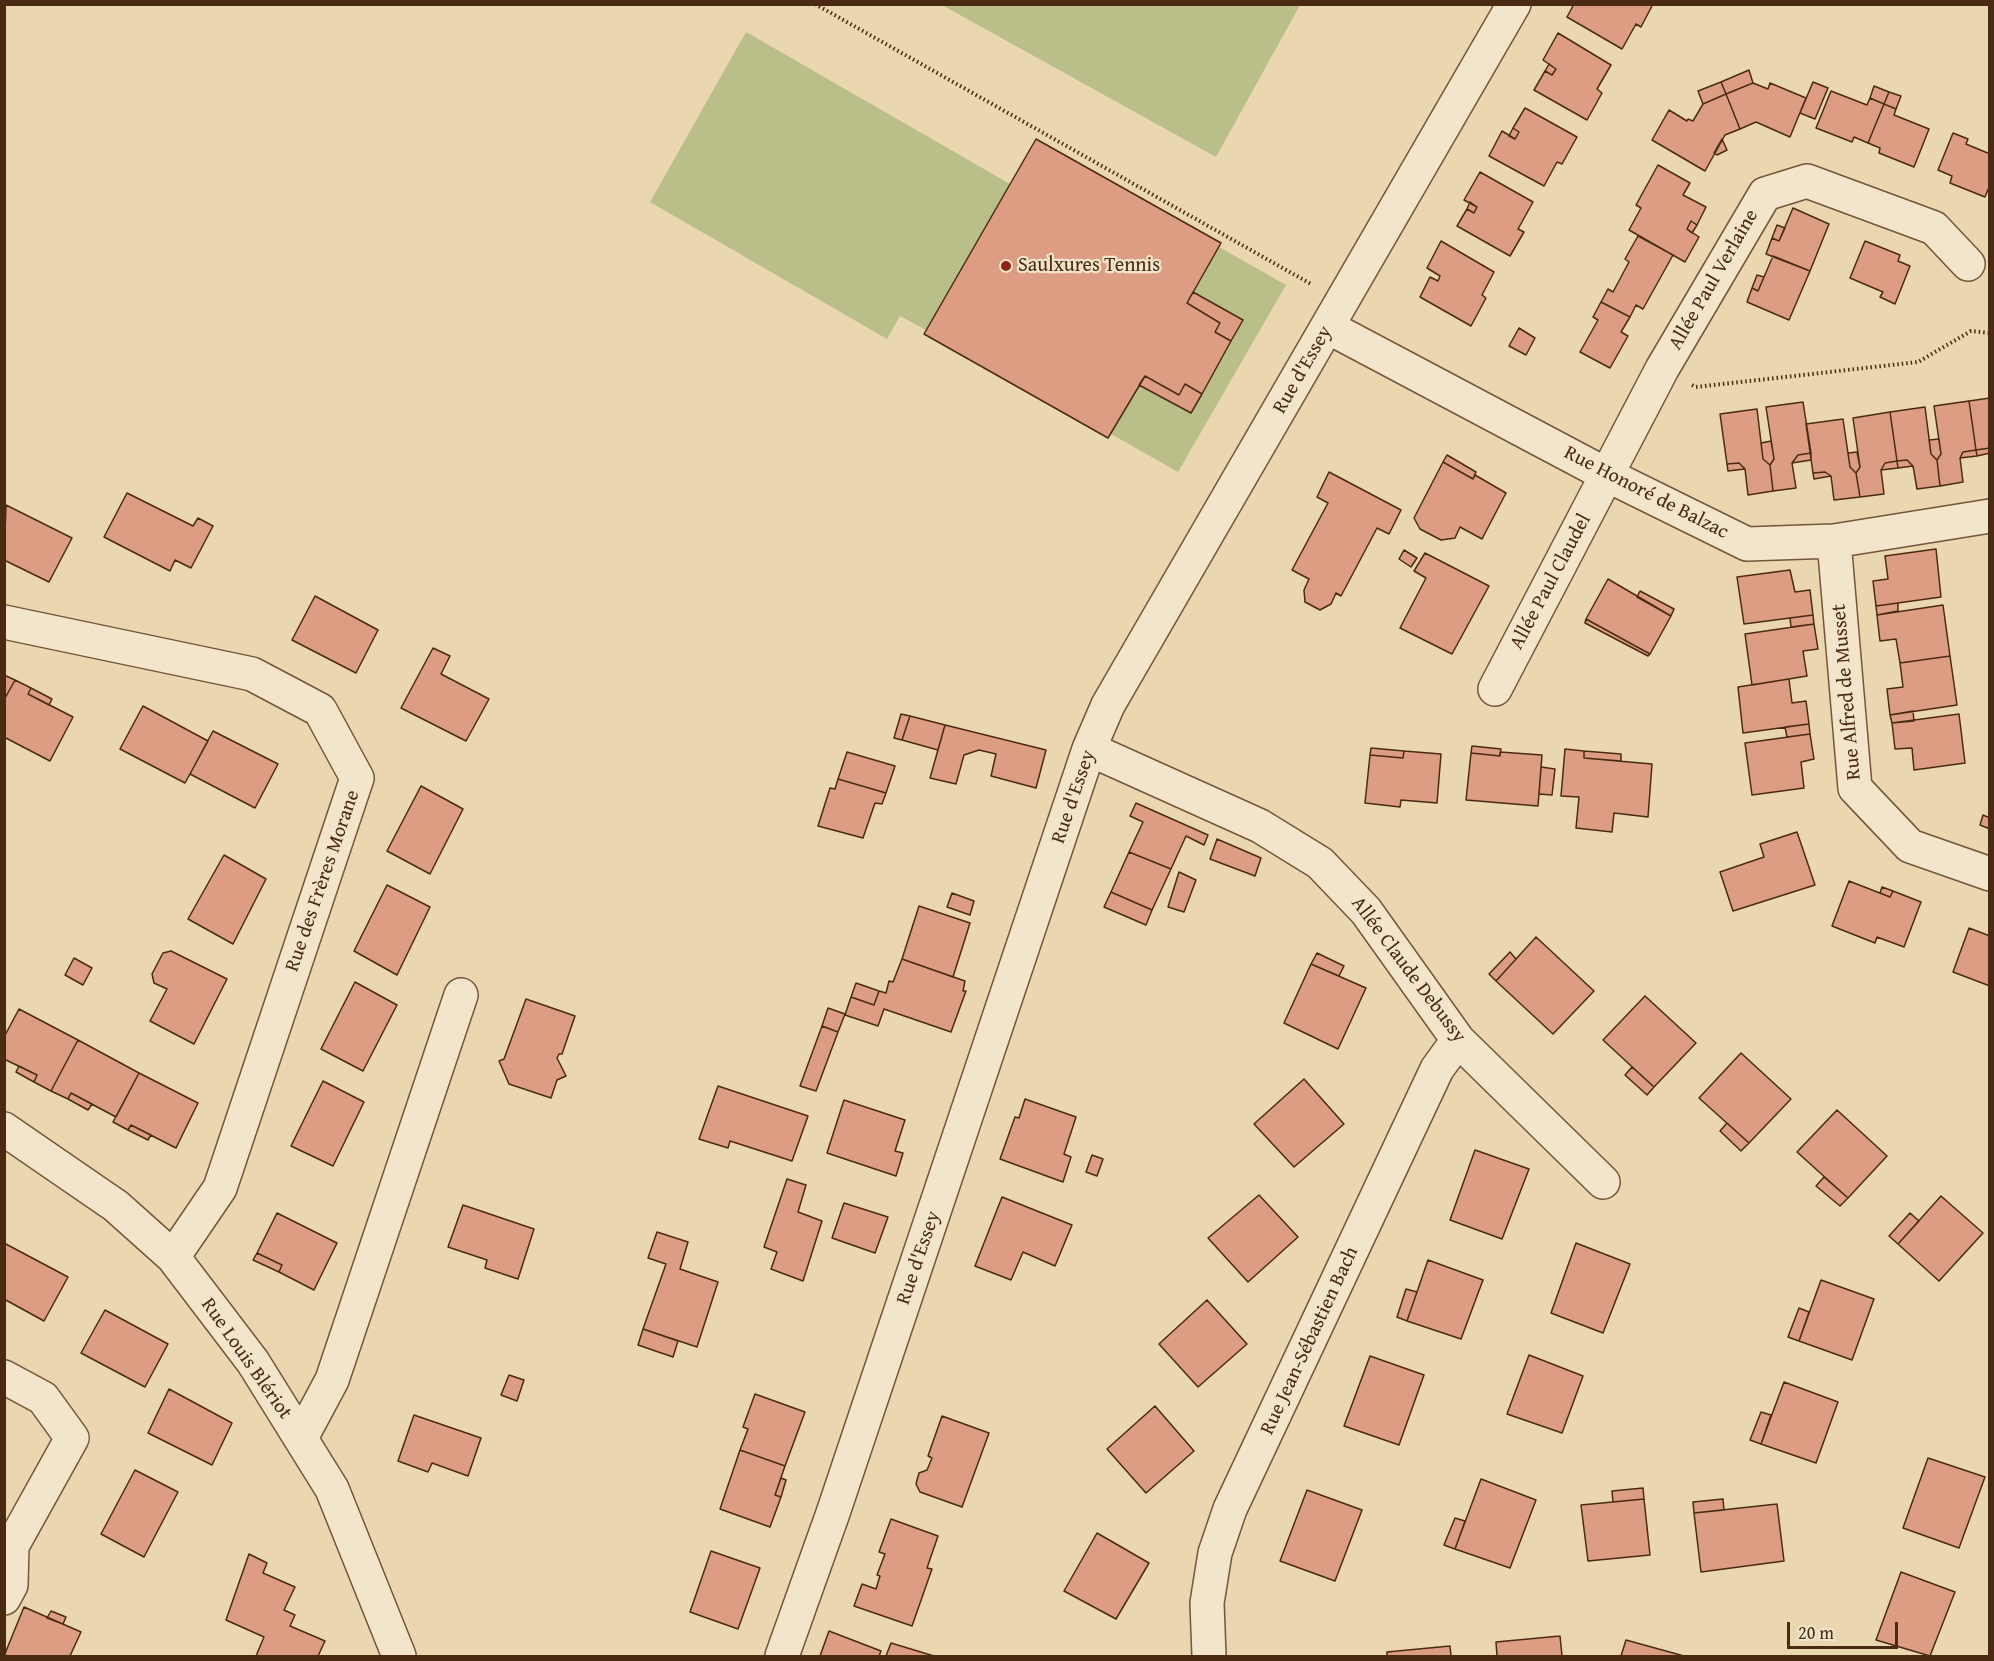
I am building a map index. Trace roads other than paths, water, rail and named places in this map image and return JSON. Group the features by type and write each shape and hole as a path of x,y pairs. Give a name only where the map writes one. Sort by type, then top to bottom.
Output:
{"street":[{"name":"Rue d'Essey","path":"782,1656 837,1502 1089,749 1108,705 1514,4"},
{"name":"Allée Paul Verlaine","path":"1607,475 1662,369 1765,194 1807,181 1934,228 1968,264"},
{"name":"Rue Honoré de Balzac","path":"1335,315 1607,475 1747,544 1834,541 1989,516"},
{"name":"Allée Paul Claudel","path":"1495,689 1607,475"},
{"name":"Rue Alfred de Musset","path":"1834,541 1855,788 1910,846 1989,874"},
{"name":"Rue des Frères Morane","path":"4,622 252,674 320,710 357,778 220,1188 172,1257"},
{"name":"Allée Claude Debussy","path":"1089,749 1260,826 1320,863 1366,911 1458,1040 1603,1182"},
{"path":"301,1438 332,1380 461,995"},
{"name":"Rue Jean-Sébastien Bach","path":"1209,1656 1207,1603 1215,1553 1230,1509 1437,1069 1458,1040"},
{"name":"Rue Louis Blériot","path":"4,1130 116,1206 172,1257 253,1362 332,1489 399,1656"},
{"path":"4,1377 43,1398 72,1438 12,1546 11,1585 4,1598"}],"place":[{"name":"Saulxures Tennis","path":"1006,266"}]}
